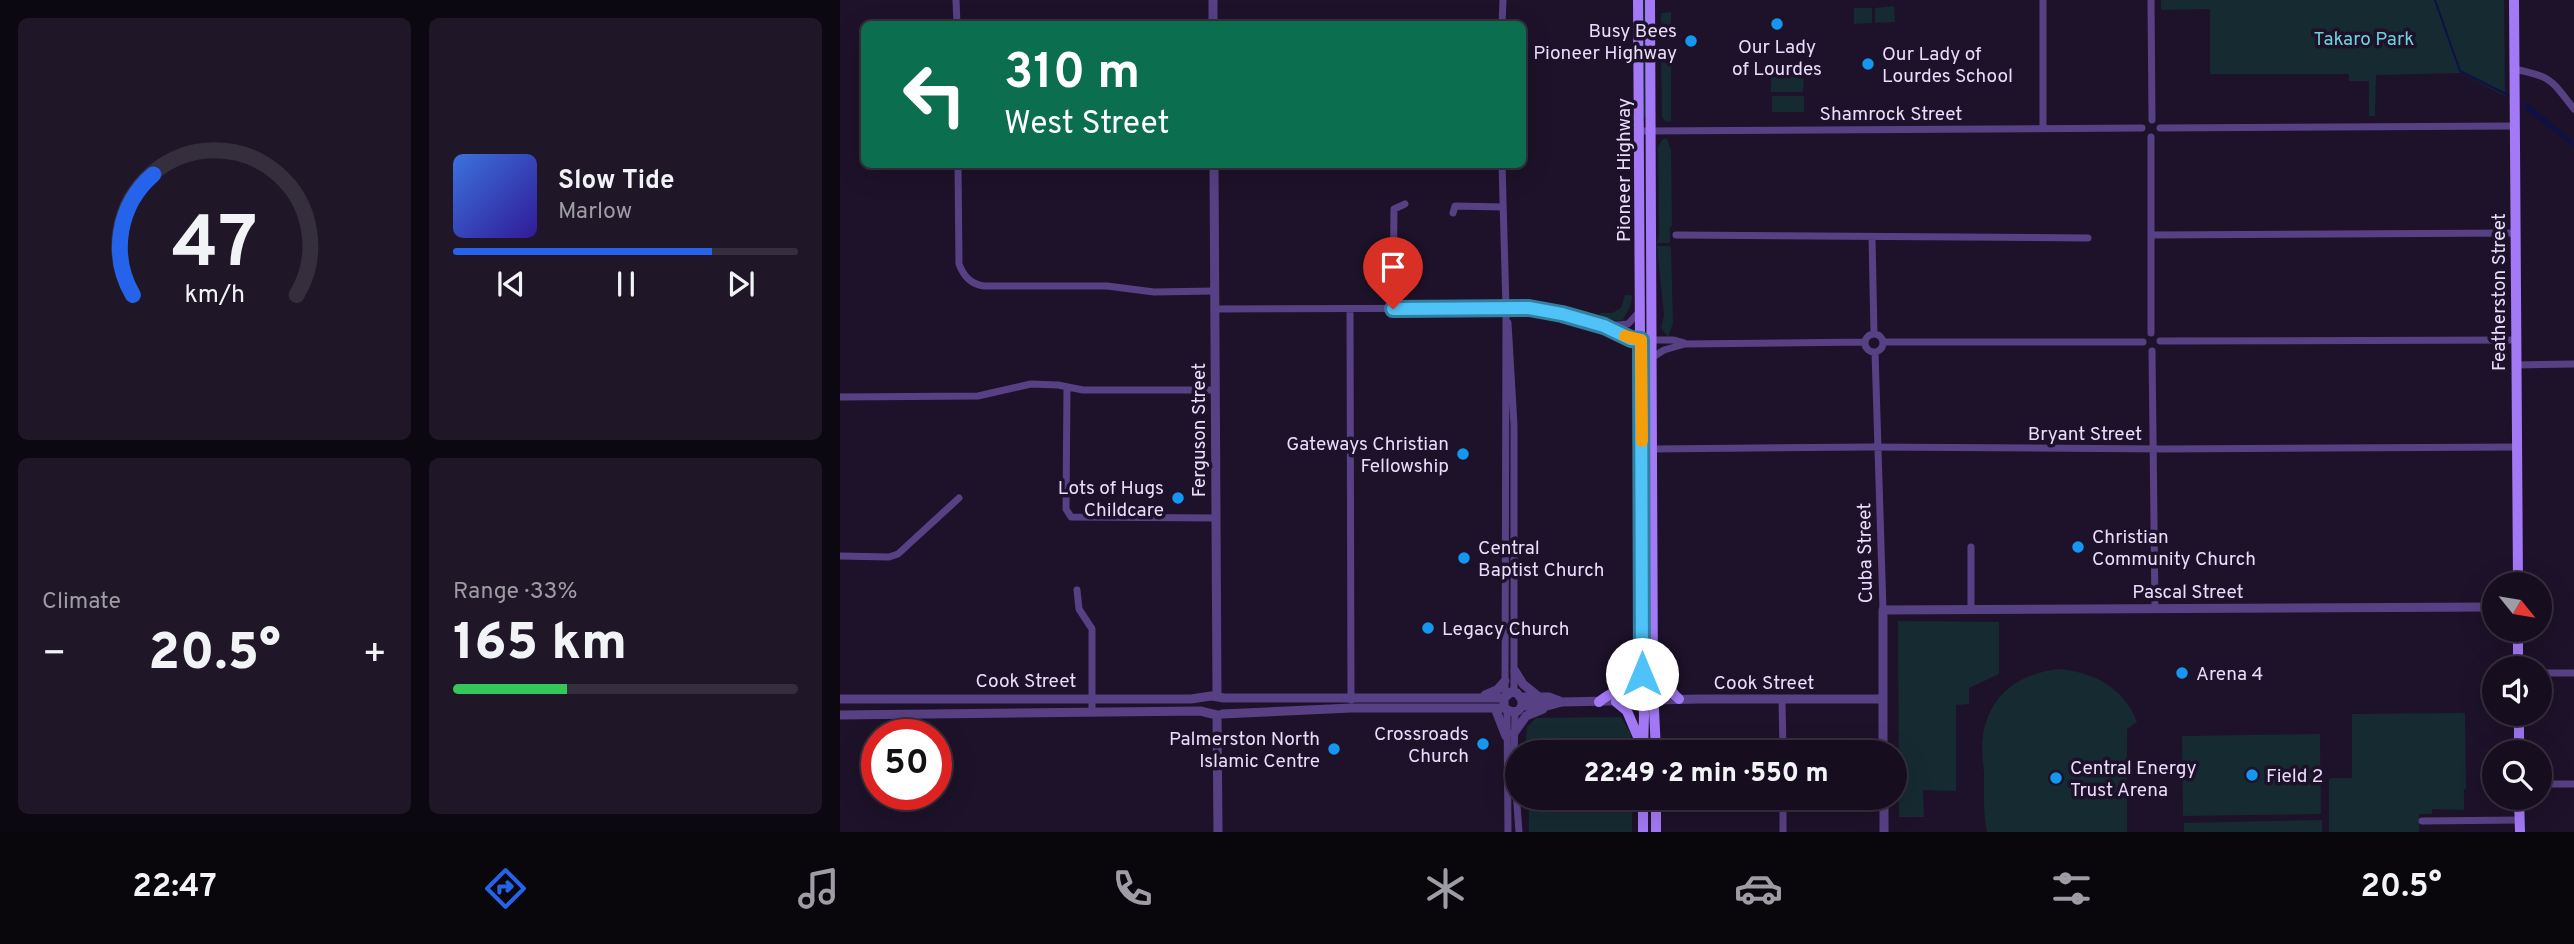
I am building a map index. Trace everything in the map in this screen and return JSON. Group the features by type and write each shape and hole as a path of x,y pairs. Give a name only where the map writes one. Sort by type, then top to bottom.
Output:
{"main road":[{"name":"Pioneer Highway","path":"1639,0 1646,224 1641,340"},
{"name":"Pioneer Highway","path":"1645,131 1650,0"},
{"name":"Featherston Street","path":"2514,0 2518,572"},
{"name":"Pioneer Highway","path":"1646,224 1652,276 1653,340"},
{"path":"1643,740 1641,340 1647,329 1648,291 1652,276"},
{"path":"1642,409 1646,391 1646,349 1653,340"},
{"path":"1653,340 1656,740"},
{"path":"1654,642 1664,680 1670,691 1679,699"},
{"path":"1599,702 1611,692 1634,683 1642,674"},
{"path":"1616,702 1627,711 1639,740"},
{"path":"1643,810 1643,832"},
{"path":"1656,810 1656,832"},
{"path":"2520,810 2520,832"}],"street":[{"path":"956,0 957,21"},
{"path":"1213,0 1213,21"},
{"path":"1502,21 1503,0"},
{"path":"2043,0 2043,128"},
{"path":"2151,0 2152,120"},
{"path":"2514,69 2555,82 2574,108"},
{"path":"2151,137 2147,136 2142,128 2145,122 2152,120 2160,128"},
{"path":"2160,128 2514,126"},
{"name":"Shamrock Street","path":"1645,131 2142,128"},
{"path":"2151,137 2158,134 2160,128"},
{"path":"2151,137 2151,334"},
{"path":"958,168 958,264 971,282 984,286 1107,286 1154,292 1214,291"},
{"name":"Ferguson Street","path":"1214,168 1218,696"},
{"path":"1502,168 1506,308 1505,681 1510,703 1510,734 1519,832"},
{"path":"1393,309 1394,209 1405,204"},
{"path":"1453,213 1455,206 1503,207"},
{"path":"2151,236 2515,233"},
{"path":"1676,235 2088,238"},
{"path":"1872,237 1874,334"},
{"path":"1604,326 1626,325 1635,319 1641,307"},
{"path":"1506,308 1511,333 1514,425 1515,671 1510,703 1508,832"},
{"path":"1214,309 1529,308 1604,326 1631,339 1641,340"},
{"path":"1350,309 1351,708"},
{"path":"1874,334 1884,342"},
{"path":"1865,342 1874,334"},
{"path":"2143,342 2147,335 2151,334 2155,334 2160,341"},
{"path":"1653,340 1673,340 1685,344"},
{"path":"2160,341 2516,340"},
{"path":"2152,351 2160,341"},
{"path":"1865,342 1866,347 1875,352 1881,349 1884,342"},
{"path":"1653,357 1664,350 1685,344 1865,342"},
{"path":"1884,342 2143,342"},
{"path":"2143,342 2144,346 2152,351"},
{"path":"2152,351 2155,608"},
{"name":"Cuba Street","path":"1875,352 1882,541 1883,740"},
{"path":"2516,365 2574,364"},
{"path":"840,397 978,396 1020,385 1052,384 1083,390 1215,390"},
{"path":"1067,387 1066,509 1070,515 1077,518 1216,518"},
{"name":"Bryant Street","path":"1653,449 2516,447"},
{"path":"840,556 898,554 959,498"},
{"path":"1971,547 1971,609"},
{"path":"1077,590 1079,609 1092,629 1092,712"},
{"name":"Pascal Street","path":"1883,610 2482,607"},
{"path":"1515,671 1523,684 1540,697"},
{"path":"2552,673 2574,673"},
{"path":"1476,697 1497,690 1505,681"},
{"path":"1216,714 1227,707 1218,696 1207,704 1216,714 1218,832"},
{"path":"1418,697 1419,708"},
{"path":"1456,708 1457,697"},
{"name":"Cook Street","path":"841,698 1476,697 1547,706 1562,702 1679,699 1883,699"},
{"name":"Cook Street","path":"840,714 1216,714 1351,708 1456,708 1540,697 1562,702"},
{"path":"840,714 844,707 841,698"},
{"path":"1782,700 1783,740"},
{"path":"1510,734 1526,716 1547,706"},
{"path":"2552,784 2574,784"},
{"path":"1783,810 1783,832"},
{"path":"1884,810 1884,832"},
{"path":"2422,821 2520,820"}],"green space":[{"path":"1642,0 1646,0 1647,117 1644,117 1643,111"},
{"name":"Takaro Park","path":"2161,0 2504,0 2505,96 2461,73 2376,75 2375,116 2369,116 2369,81 2349,81 2349,74 2210,74 2210,9 2161,10"},
{"path":"1894,6 1895,22 1875,23 1875,8"},
{"path":"1854,8 1872,8 1872,23 1854,24"},
{"path":"1671,12 1671,40 1661,40 1661,13"},
{"path":"1661,47 1671,47 1671,122 1662,117"},
{"path":"1771,76 1804,76 1803,92 1771,92"},
{"path":"1772,96 1804,96 1804,112 1772,112"},
{"path":"1667,138 1671,151 1672,226 1670,243 1657,243 1658,147 1662,140"},
{"path":"1657,246 1671,248 1673,323 1668,337 1661,328 1664,315"},
{"path":"1625,295 1632,295 1632,299 1623,320 1598,316 1621,308"},
{"path":"1898,621 1999,622 1999,674 1969,688 1969,704 1956,705 1956,791 1923,790 1924,817 1899,817 1899,810 1907,810 1907,740 1899,740"},
{"name":"Central Energy Trust Arena","path":"2057,669 2082,673 2105,683 2124,699 2137,722 2127,729 2127,832 1987,832 1982,749 1983,735 1992,708 2008,689 2018,682"},
{"path":"2465,713 2464,810 2432,809 2432,814 2419,814 2419,832 2329,832 2329,780 2352,778 2352,714"},
{"path":"1621,717 1631,734 1631,740 1526,740 1527,727 1536,718"},
{"name":"Field 2","path":"2320,734 2321,814 2183,816 2182,736"},
{"path":"1529,810 1632,810 1632,832 1529,832"},
{"path":"2322,820 2322,832 2184,832 2184,823"}],"shaded area":[{"path":"2525,101 2574,142 2574,147 2525,109"}],"waterway":[{"path":"2435,0 2460,71 2512,97"}],"slow traffic":[{"path":"1625,336 1641,340 1642,441"}],"place":[{"name":"Our Lady of Lourdes","path":"1777,24"},
{"name":"Busy Bees Pioneer Highway","path":"1691,41"},
{"name":"Our Lady of Lourdes School","path":"1868,64"},
{"name":"Gateways Christian Fellowship","path":"1463,454"},
{"name":"Lots of Hugs Childcare","path":"1178,498"},
{"name":"Christian Community Church","path":"2078,547"},
{"name":"Central Baptist Church","path":"1464,558"},
{"name":"Legacy Church","path":"1428,628"},
{"name":"Arena 4","path":"2182,673"},
{"name":"Crossroads Church","path":"1483,744"},
{"name":"Palmerston North Islamic Centre","path":"1334,749"},
{"name":"Field 2","path":"2252,775"},
{"name":"Central Energy Trust Arena","path":"2056,778"}],"route":[{"path":"1393,309 1529,308 1604,326 1631,339 1641,340 1642,674"}]}
